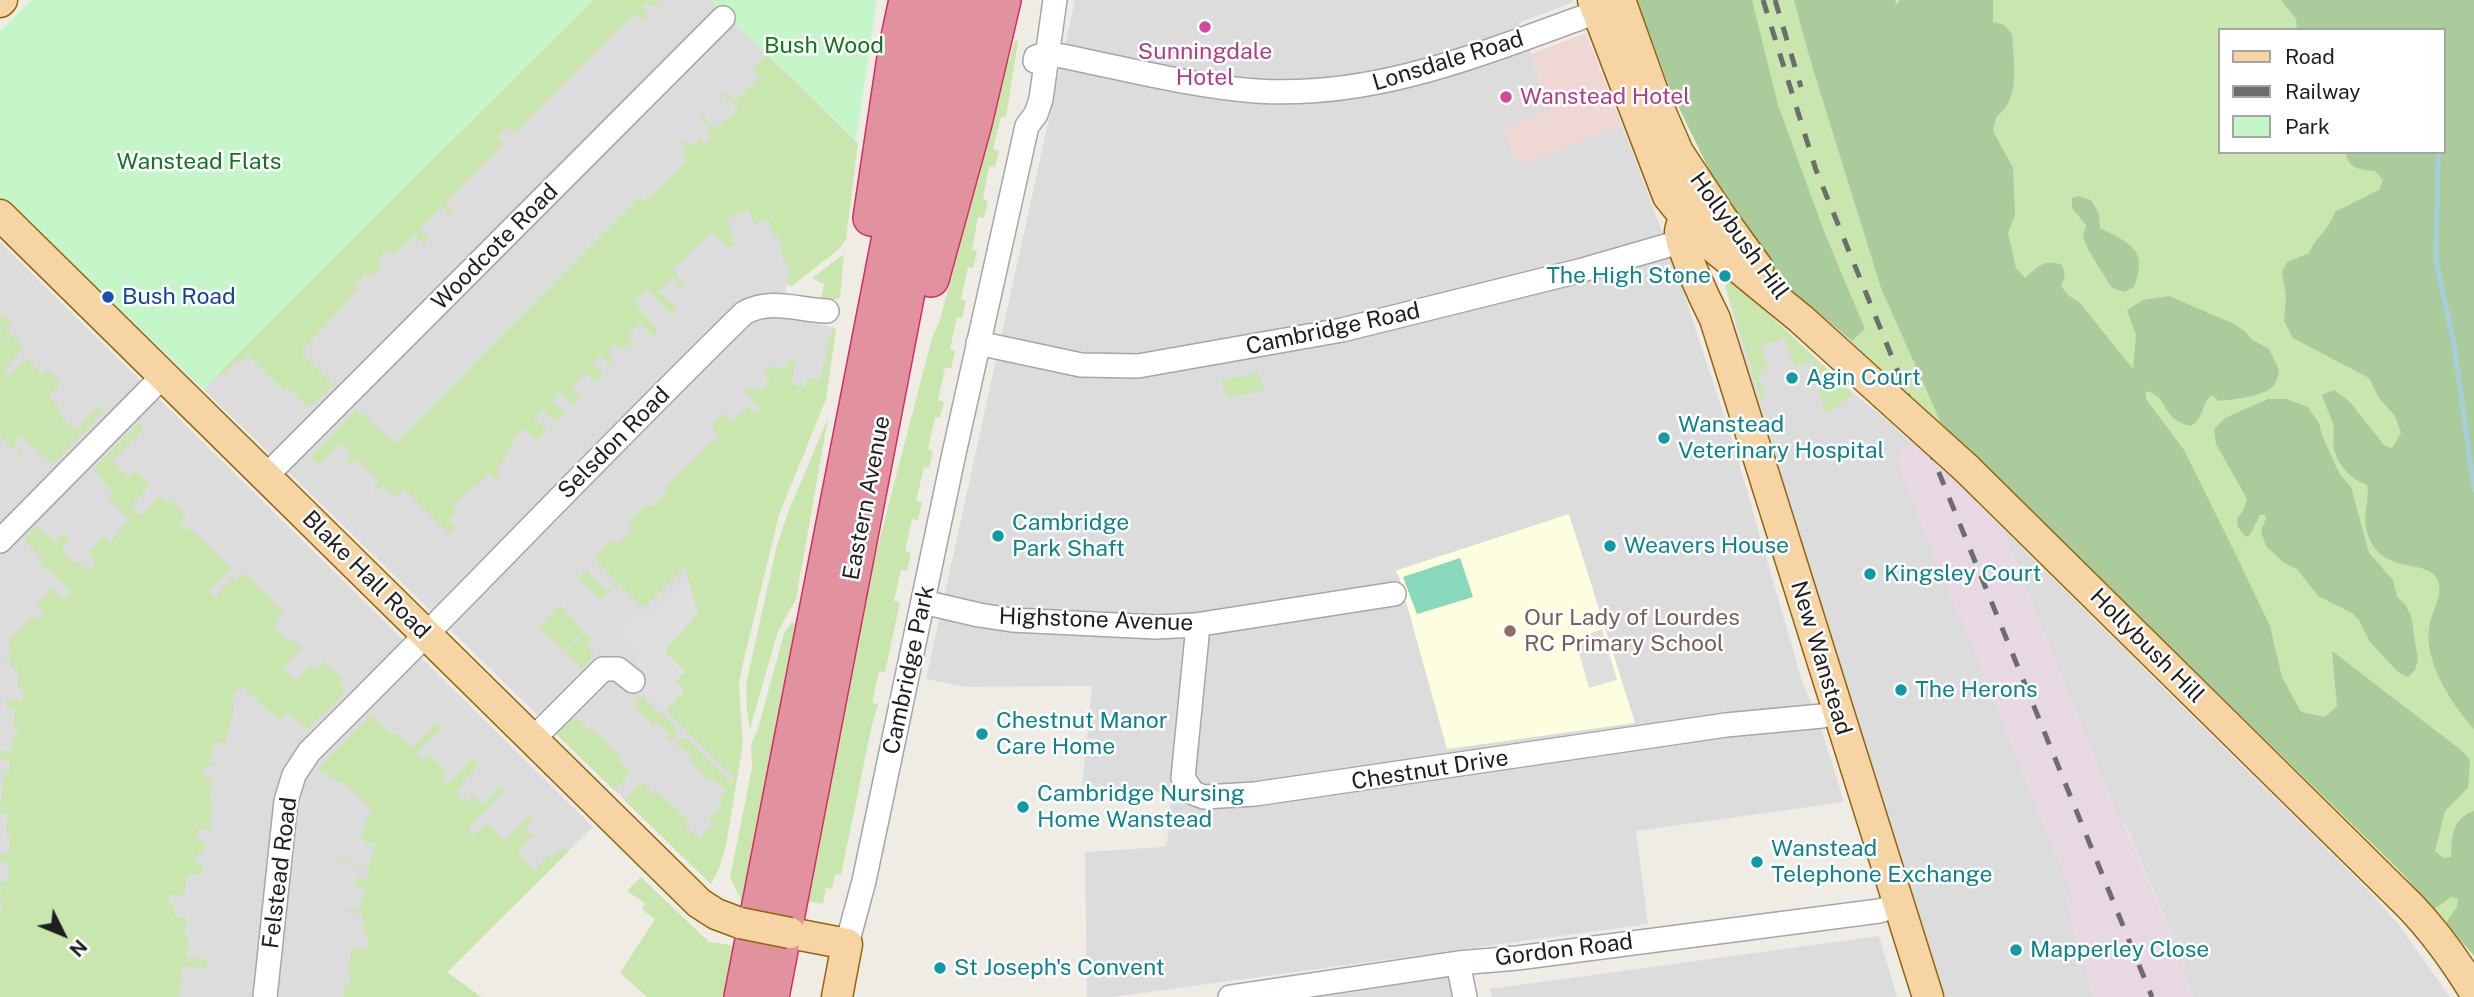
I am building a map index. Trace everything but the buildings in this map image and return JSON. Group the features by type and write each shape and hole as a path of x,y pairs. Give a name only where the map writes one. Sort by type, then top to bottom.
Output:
{"highway":[{"path":"864,365 864,279 877,169 907,0"},
{"name":"Eastern Avenue","path":"742,997 936,0"},
{"name":"Eastern Avenue","path":"771,997 938,131 969,0"},
{"path":"870,484 974,123 1003,0"}],"main road":[{"name":"Hollybush Hill","path":"1603,4 1658,106 1678,152 1686,186 1690,231"},
{"name":"Hollybush Hill","path":"1603,4 1668,196 1690,231 1801,319 1966,468 2056,554 2426,922 2474,990"},
{"name":"Hollybush Hill","path":"1678,152 1749,257 1801,319"},
{"name":"Blake Hall Road","path":"0,215 704,908 740,923 847,944"},
{"name":"New Wanstead","path":"1690,231 1928,997"},
{"name":"Cambridge Park","path":"837,997 847,944"}],"street":[{"path":"1046,54 1055,0"},
{"name":"Lonsdale Road","path":"1046,54 1222,88 1293,92 1360,87 1460,61 1603,4"},
{"name":"Woodcote Road","path":"266,476 723,18"},
{"name":"Cambridge Park","path":"847,944 864,881 978,343 1027,126 1023,111 1035,57 1046,54"},
{"name":"Cambridge Road","path":"978,343 1082,365 1138,366 1342,330 1579,271 1690,231"},
{"name":"Selsdon Road","path":"427,635 512,545 744,313 756,306 768,305 827,311"},
{"path":"0,541 164,375"},
{"name":"Highstone Avenue","path":"923,602 1013,620 1156,627 1195,625 1394,594"},
{"name":"Chestnut Drive","path":"1195,625 1197,636 1183,778 1193,793 1204,797 1318,786 1727,725 1822,716 1837,711"},
{"name":"Felstead Road","path":"265,997 286,801 294,775 309,752 427,635"},
{"path":"534,739 603,669 618,669 633,681"},
{"name":"Gordon Road","path":"1230,997 1458,963 1517,958 1879,911 1898,905"},
{"path":"1458,963 1465,997"}],"shaded area":[{"path":"593,0 711,0 824,109 780,316 832,327 805,454 687,570 739,751 711,884 203,389"},
{"path":"1075,0 1573,0 1519,23 1552,109 1504,128 1517,165 1622,125 1674,263 1737,456 1802,681 1822,731 1844,802 1636,831 1648,924 1112,997 1087,997 1085,852 1163,847 1167,843 1171,799 1163,792 1082,786 1092,686 966,687 926,679"},
{"path":"1586,33 1622,125 1516,166 1504,127 1552,109 1531,54"},
{"path":"0,242 593,827 447,972 481,997 0,997"},
{"path":"1732,280 1853,393 1910,442 2073,897 2066,899 2093,997 1938,997 1762,429 1725,285"},
{"path":"1841,332 1957,439 1977,503 2001,527 2121,823 2123,822 2185,967 2182,969 2193,997 2093,997 2066,899 2073,896 1896,461 1910,442 1861,351"},
{"name":"Our Lady of Lourdes RC Primary School","path":"1569,514 1635,723 1447,749 1399,576 1395,571"},
{"path":"2001,527 2371,893 2399,925 2450,997 2193,997 2181,968 2185,966 2124,822 2121,824"},
{"path":"688,579 698,614 664,651 685,671 676,681 684,691 666,710 648,693 642,691 639,675 645,670 634,660 640,654 618,633 638,613 647,621"},
{"path":"1602,629 1617,680 1589,688 1575,639"},
{"path":"1879,936 1897,997 1492,997 1490,989"},
{"path":"1450,977 1454,997 1321,997"}],"green space":[{"name":"Wanstead Flats","path":"32,0 593,0 203,389 80,272 77,274 0,199 0,31"},
{"path":"593,0 655,0 659,4 655,8 647,2 642,7 648,14 642,20 634,14 517,131 514,133 508,127 497,137 504,144 445,203 455,213 452,216 442,206 420,229 429,238 424,244 414,235 394,255 387,249 377,259 383,266 370,278 366,274 355,285 359,289 300,352 333,385 309,408 289,388 285,391 248,355 241,362 237,360 222,375 219,372"},
{"name":"Bush Wood","path":"711,0 877,0 856,140"},
{"path":"1637,0 2474,0 2474,956 2404,875 2010,488 1841,332 1806,295 1718,188 1670,89"},
{"path":"1637,0 1752,0 1778,105 1825,234 1865,329 1852,341 1787,286 1729,217 1718,188 1670,89"},
{"path":"1794,0 1896,0 1895,6 1900,0 1993,0 1993,22 2004,25 2012,34 2013,90 2010,100 1996,117 1993,131 2013,168 2015,215 2008,233 2016,268 2025,278 2046,263 2062,265 2065,275 2061,286 2080,303 2133,369 2136,335 2127,310 2143,300 2169,296 2234,324 2251,339 2269,349 2279,370 2273,386 2256,395 2232,400 2219,401 2212,395 2199,418 2191,426 2174,419 2154,394 2146,391 2146,399 2184,450 2237,557 2270,626 2282,677 2301,712 2325,717 2337,706 2332,651 2461,750 2470,760 2468,788 2445,811 2435,851 2443,858 2451,857 2457,823 2474,811 2474,956 2446,923 2457,907 2458,899 2451,897 2433,910 2404,875 1941,423 1881,288"},
{"path":"2281,0 2474,0 2474,729 2456,707 2440,679 2430,650 2428,636 2438,597 2438,581 2433,573 2424,569 2391,561 2381,555 2372,544 2365,522 2367,485 2351,476 2339,461 2334,449 2333,424 2322,395 2334,390 2349,401 2384,445 2392,448 2401,433 2395,416 2379,398 2369,378 2293,338 2284,321 2286,297 2282,272 2287,262 2309,253 2335,212 2379,190 2383,180 2375,171 2352,165 2346,154 2446,154 2446,28 2297,28 2296,19"},
{"path":"1015,40 1018,41 1006,117 1001,117 993,149 999,151 995,167 989,167 983,199 988,201 984,218 978,217 972,249 977,251 973,268 968,267 961,299 966,301 962,318 957,317 950,349 955,351 951,368 945,368 938,400 944,402 940,418 935,417 928,449 933,451 929,468 924,467 916,501 922,502 918,520 912,519 905,551 911,553 907,571 901,570 894,601 900,602 885,672 879,671 872,703 878,704 841,875 835,874 832,889 826,888 823,904 807,901 822,829 851,650 932,338 940,320 992,115"},
{"path":"767,55 858,143 846,239 840,248 792,286 786,284 790,264 784,263 779,236 773,237 769,220 755,224 748,209 727,220 735,246 729,248 712,232 672,270 686,286 683,289 673,278 659,291 677,309 672,314 647,289 634,302 657,330 655,337 640,323 627,336 633,342 630,346 628,344 622,350 614,343 607,351 614,358 609,364 600,355 592,363 603,374 595,382 585,373 572,387 581,397 572,405 559,392 552,401 564,413 556,422 542,409 534,418 547,431 537,440 524,428 511,441 514,444 495,469 501,475 496,480 489,474 452,506 457,511 449,520 457,528 450,535 404,489 395,497 383,485 376,491 373,488 379,481 357,459 351,465 346,461 352,454 341,443 319,465 310,457 357,409 395,444 640,197 645,202 687,160 682,154 686,149 681,143 684,140 691,147 699,138 705,144 712,137 707,131 710,127 699,116 701,114 716,129 729,119 738,109 723,95 726,92 736,101 760,77 752,69"},
{"path":"2078,196 2091,200 2099,214 2100,228 2128,243 2138,255 2138,274 2134,287 2124,292 2111,287 2083,237 2086,225 2072,208 2072,198"},
{"path":"844,254 840,298 828,301 821,299 824,284 812,278"},
{"path":"1732,280 1853,394 1826,414 1811,362 1794,367 1785,338 1761,346 1768,368 1760,370 1758,375 1766,397 1761,399 1725,285"},
{"path":"4,315 11,322 5,329 24,347 8,365 10,367 4,374 8,377 26,359 42,374 48,369 61,383 48,396 61,409 57,413 75,430 98,406 104,411 52,464 21,435 13,445 24,456 22,457 0,436 0,319"},
{"path":"832,327 836,329 826,399 779,515 743,663 739,684 743,743 726,845 711,884 624,800 642,782 655,795 658,792 689,822 686,826 699,839 715,824 709,818 722,804 718,800 726,791 712,778 709,780 679,745 674,750 680,739 686,738 732,783 733,776 666,710 684,691 676,681 664,651 688,579 685,567 643,608 618,583 601,600 578,578 586,570 607,591 617,581 594,558 611,540 617,545 634,529 628,523 646,505 650,508 668,491 665,487 719,435 711,426 724,413 733,421 748,406 755,413 760,408 745,392 749,388 753,392 757,388 761,391 770,382 763,374 771,366 785,369 788,359 796,361 791,384 805,387 808,378 820,380"},
{"path":"1258,373 1265,390 1226,398 1222,380"},
{"path":"2268,399 2287,399 2308,407 2319,423 2339,473 2351,487 2369,553 2393,580 2397,597 2411,615 2418,660 2415,670 2408,677 2398,672 2369,641 2359,620 2352,613 2318,596 2297,569 2283,562 2266,546 2261,531 2265,515 2260,515 2250,535 2246,537 2238,527 2237,519 2247,499 2216,444 2214,429 2225,418"},
{"path":"828,418 796,599 778,631 750,729 746,684 777,545"},
{"path":"139,423 144,428 112,461 128,477 135,471 150,485 131,506 142,516 159,496 169,504 172,501 186,515 179,522 188,531 191,529 231,569 209,592 215,597 233,577 237,580 244,573 283,611 273,626 288,641 291,638 305,651 301,649 283,669 295,680 310,666 316,670 324,662 343,681 340,686 346,692 306,730 288,712 279,720 241,685 232,694 234,709 225,744 215,742 209,762 217,765 204,766 203,777 212,780 210,802 213,803 210,830 198,829 196,840 205,842 203,854 198,853 195,859 197,863 203,864 201,875 187,875 184,896 169,895 168,905 175,906 174,916 186,918 184,935 189,936 186,957 208,960 206,969 182,966 179,997 0,997 0,912 3,903 0,902 1,881 8,881 9,863 0,862 0,854 9,854 10,835 6,834 8,814 0,813 4,773 9,773 10,761 0,760 0,751 11,752 13,737 20,732 20,729 13,728 15,708 6,707 7,699 23,701 24,689 17,688 19,669 10,668 11,659 4,658 12,649 7,643 33,616 37,620 44,613 36,605 52,588 63,599 71,592 40,562 42,559 24,539 38,525 55,542 64,533 70,539 61,549 76,563 91,568 94,560 88,554 104,536 111,541 129,520 108,498 113,492 93,469"},
{"path":"1460,558 1473,597 1417,614 1403,577"},
{"path":"560,605 584,631 564,651 539,627"},
{"path":"791,623 800,625 747,901 741,900 730,877 752,768 751,744 758,729 784,633"},
{"path":"585,632 592,640 586,646 595,655 582,669 565,653"},
{"path":"642,696 678,730 672,740 666,740 670,735 657,723 654,726 634,706"},
{"path":"371,715 412,748 437,723 442,728 416,754 422,760 428,754 447,773 442,778 447,784 473,758 479,765 461,783 463,785 457,791 457,795 465,803 473,795 482,805 501,786 505,790 468,828 474,835 487,823 505,840 530,815 534,819 525,829 533,836 517,853 534,870 550,854 553,857 563,848 568,852 447,972 481,997 343,997 345,984 349,984 351,974 347,973 352,947 366,950 368,935 363,934 363,915 347,911 347,908 358,911 365,889 354,886 356,878 366,881 369,869 335,859 336,857 368,868 376,845 360,839 371,808 346,786 317,769"},
{"path":"574,715 622,757 619,761 631,772 614,790 556,734"},
{"path":"641,877 709,942 736,946 727,997 647,997 620,973 655,919 642,910 645,903 627,891"}],"waterway":[{"path":"2438,154 2436,261 2454,344 2474,490"}],"railway":[{"path":"1763,0 1816,170 2152,997"},
{"path":"1775,0 1801,87"}],"place":[{"name":"Sunningdale Hotel","path":"1205,27"},
{"name":"Wanstead Hotel","path":"1506,97"},
{"name":"The High Stone","path":"1725,276"},
{"name":"Bush Road","path":"108,297"},
{"name":"Agin Court","path":"1792,378"},
{"name":"Wanstead Veterinary Hospital","path":"1664,438"},
{"name":"Cambridge Park Shaft","path":"998,536"},
{"name":"Weavers House","path":"1610,546"},
{"name":"Kingsley Court","path":"1870,574"},
{"name":"Our Lady of Lourdes RC Primary School","path":"1510,631"},
{"name":"The Herons","path":"1901,690"},
{"name":"Chestnut Manor Care Home","path":"982,734"},
{"name":"Cambridge Nursing Home Wanstead","path":"1023,807"},
{"name":"Wanstead Telephone Exchange","path":"1757,862"},
{"name":"Mapperley Close","path":"2016,950"},
{"name":"St Joseph's Convent","path":"940,968"}]}
